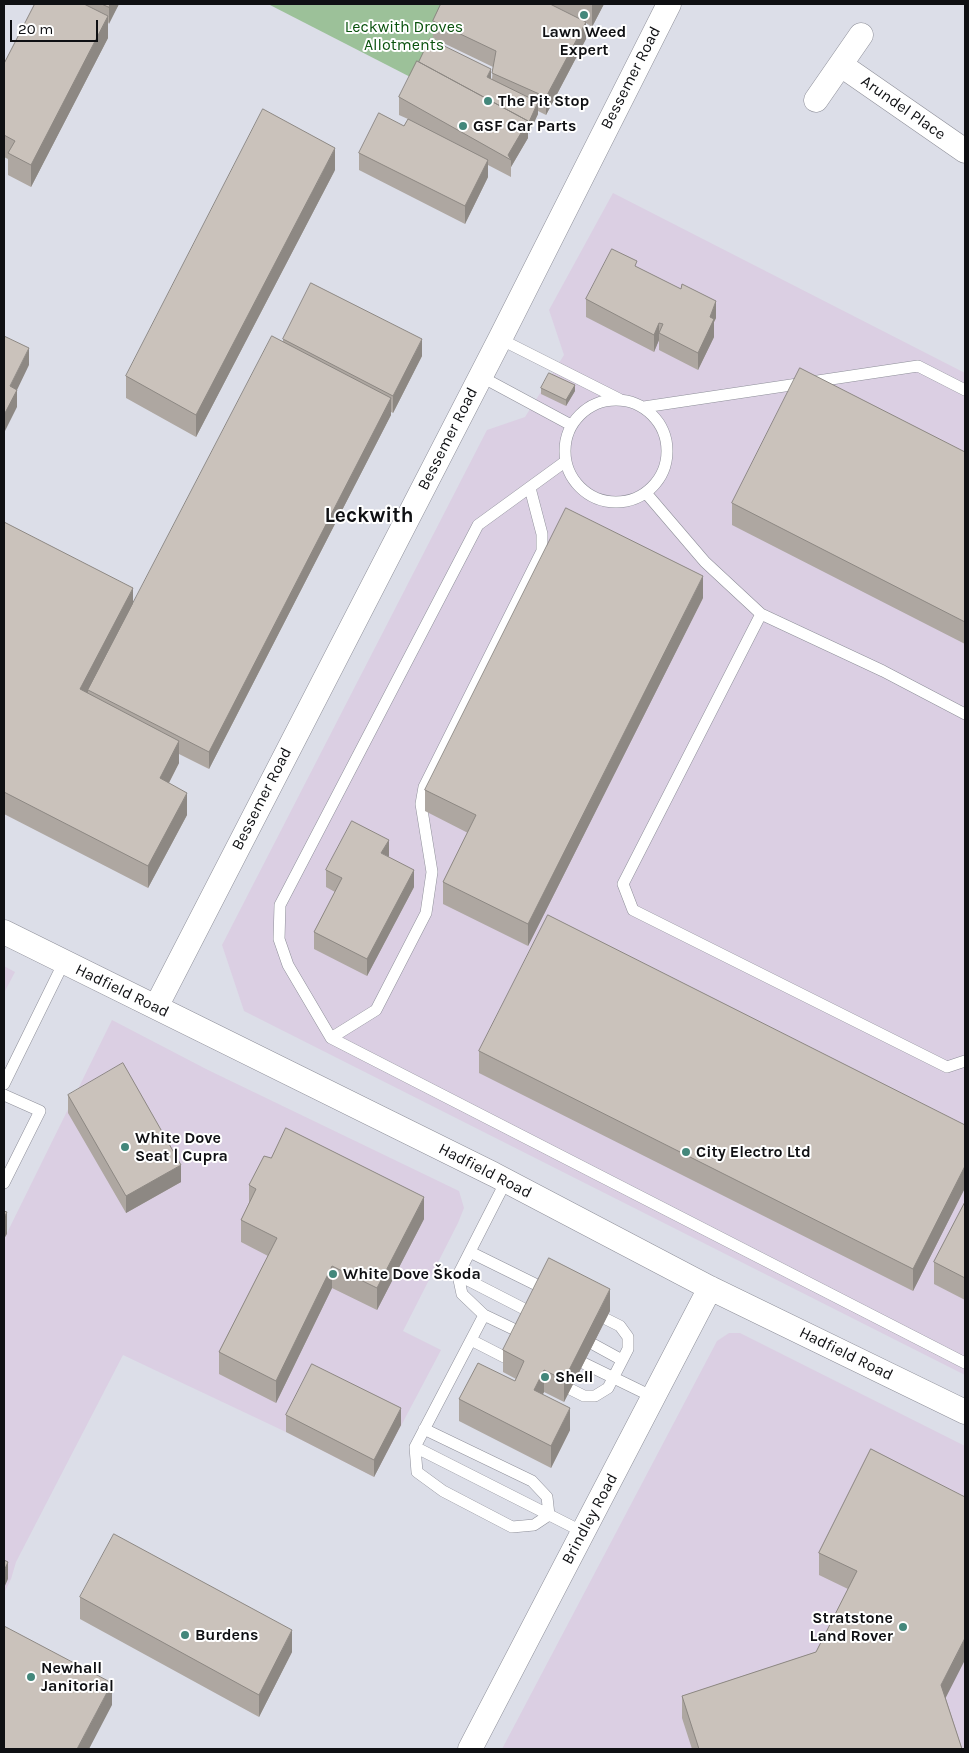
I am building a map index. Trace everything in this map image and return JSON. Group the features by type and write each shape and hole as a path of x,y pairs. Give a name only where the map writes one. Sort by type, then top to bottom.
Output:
{"street":[{"name":"Bessemer Road","path":"156,1008 500,340 669,4"},
{"path":"816,100 861,35"},
{"name":"Arundel Place","path":"841,65 965,151"},
{"name":"Hadfield Road","path":"4,932 506,1181 710,1288 965,1412"},
{"name":"Brindley Road","path":"470,1749 710,1288"}],"lane":[{"path":"500,340 620,399"},
{"path":"644,407 918,366 965,390"},
{"path":"480,376 571,425"},
{"path":"620,399 632,401 644,407 657,419 666,435 667,445 666,466 658,481 646,492 630,500 619,502 601,500 585,492 576,484 566,461 565,437 579,415 594,404 620,399"},
{"path":"566,461 478,525 280,905 279,938 288,966 331,1038 965,1363"},
{"path":"331,1038 376,1010 426,913 432,872 421,804 424,787 542,551 542,534 530,488"},
{"path":"646,492 705,562 762,614 883,671 965,714"},
{"path":"762,614 623,884 632,910 946,1067 965,1061"},
{"path":"4,1084 64,962"},
{"path":"4,1095 40,1111 4,1183"},
{"path":"506,1181 458,1275 462,1294 484,1315 536,1340"},
{"path":"470,1252 558,1296"},
{"path":"458,1275 545,1320"},
{"path":"549,1379 584,1396 595,1396 608,1388 614,1378 628,1349 628,1337 620,1326 585,1309"},
{"path":"484,1315 415,1447 417,1472 443,1491 512,1527 534,1525 549,1515"},
{"path":"571,1333 622,1360"},
{"path":"471,1340 523,1366"},
{"path":"562,1353 653,1397"},
{"path":"424,1429 532,1481 547,1496 549,1515"},
{"path":"415,1447 583,1532"}],"shaded area":[{"path":"613,193 965,373 965,1375 244,1011 222,945 487,430 525,417 564,355 549,310"},
{"path":"4,966 15,972 4,993"},
{"path":"112,1020 208,1070 459,1191 464,1208 458,1223 403,1331 441,1350 374,1477 286,1432 123,1355 16,1562 4,1593 4,1239"},
{"path":"729,1333 740,1333 965,1446 965,1749 502,1749 717,1341"}],"green space":[{"name":"Leckwith Droves Allotments","path":"268,4 456,4 422,83"}],"building":[{"path":"35,4 84,4 108,16 31,165 8,153 15,141 4,135 4,64"},
{"path":"441,4 550,4 586,22 546,97 492,73 496,51 433,21"},
{"path":"430,39 491,69 487,77 538,102 529,122 419,62"},
{"path":"417,61 528,121 508,155 511,160 399,97"},
{"path":"263,109 335,148 196,415 126,376"},
{"path":"379,113 404,126 408,119 488,160 465,206 359,153"},
{"path":"612,249 637,261 635,266 681,289 682,284 716,301 710,317 714,319 698,353 659,333 663,324 659,323 654,335 586,299"},
{"path":"311,283 422,339 393,396 283,339"},
{"path":"4,336 29,348 10,386 17,390 4,415"},
{"path":"272,336 391,398 209,752 88,690"},
{"path":"800,368 965,452 965,622 732,503"},
{"path":"549,373 575,385 566,400 541,388"},
{"path":"566,508 703,576 528,924 443,882 476,815 425,790"},
{"path":"4,522 133,588 80,689 179,741 160,778 187,793 148,866 4,792"},
{"path":"352,821 389,840 381,853 414,870 367,959 314,932 342,878 326,870"},
{"path":"548,915 965,1125 965,1166 913,1269 479,1051"},
{"name":"White Dove Seat | Cupra","path":"123,1063 181,1165 126,1196 68,1095"},
{"name":"White Dove Škoda","path":"286,1128 424,1197 377,1288 332,1266 276,1381 219,1352 277,1238 241,1220 256,1189 249,1185 264,1156 271,1158"},
{"path":"965,1202 965,1278 934,1262"},
{"name":"Shell","path":"549,1258 610,1289 564,1380 544,1370 534,1390 570,1408 551,1446 459,1399 478,1363 515,1381 524,1361 503,1350"},
{"path":"312,1364 401,1408 374,1460 286,1415"},
{"name":"Stratstone Land Rover","path":"871,1449 965,1497 965,1638 941,1685 962,1749 699,1749 682,1696 816,1652 857,1571 819,1553"},
{"name":"Burdens","path":"114,1534 292,1630 259,1695 80,1597"},
{"path":"4,1560 8,1562 4,1571"},
{"name":"Newhall Janitorial","path":"4,1626 112,1683 77,1749 4,1749"}],"place":[{"name":"Lawn Weed Expert","path":"584,15"},
{"name":"The Pit Stop","path":"488,101"},
{"name":"GSF Car Parts","path":"463,126"},
{"name":"White Dove Seat | Cupra","path":"125,1147"},
{"name":"City Electro Ltd","path":"686,1152"},
{"name":"White Dove Škoda","path":"333,1274"},
{"name":"Shell","path":"545,1377"},
{"name":"Stratstone Land Rover","path":"903,1627"},
{"name":"Burdens","path":"185,1635"},
{"name":"Newhall Janitorial","path":"31,1677"}],"district":[{"name":"Leckwith","path":"369,516"}]}
